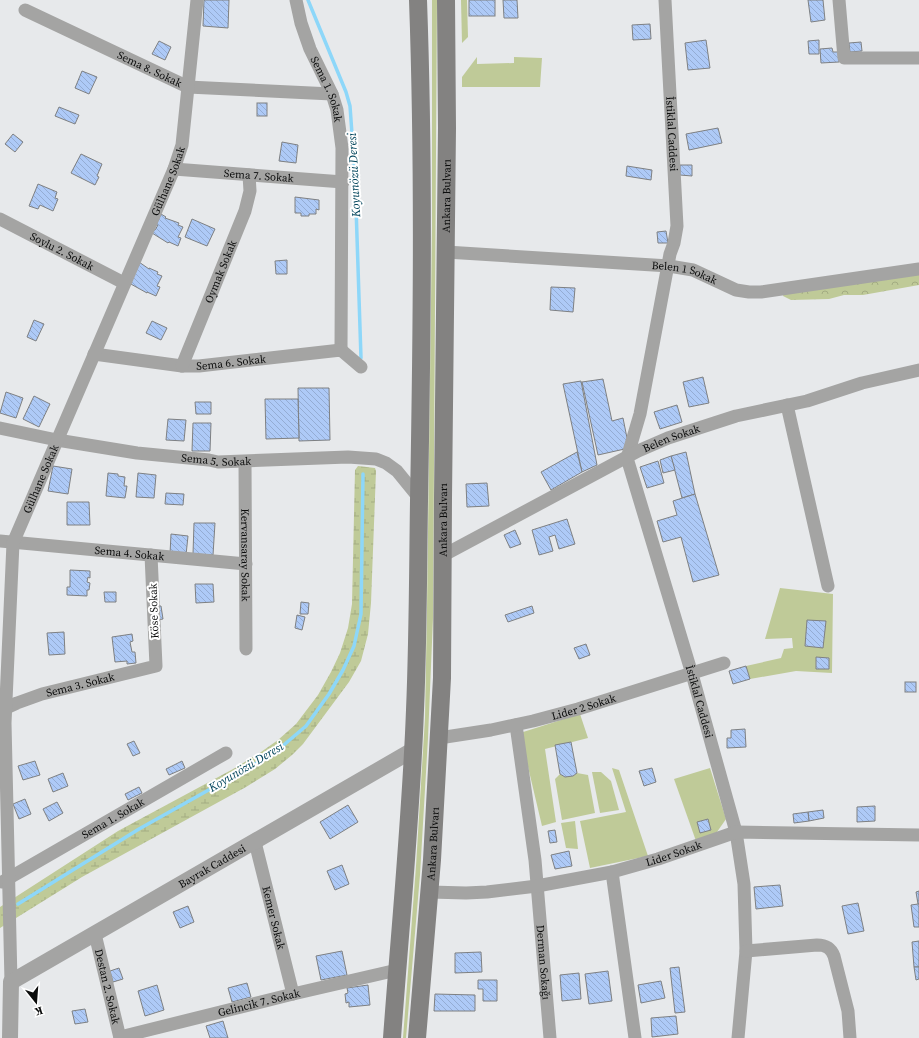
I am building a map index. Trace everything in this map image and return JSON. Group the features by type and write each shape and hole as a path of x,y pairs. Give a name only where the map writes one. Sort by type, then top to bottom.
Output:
{"main road":[{"path":"392,1038 415,710 422,253 421,88 418,0"},
{"name":"Ankara Bulvarı","path":"417,1038 430,892 442,678 447,128 446,0"}],"street":[{"name":"Gülhane Sokak","path":"11,982 4,880 3,723 6,708 13,543 174,169 182,145 196,0"},
{"name":"Sema 1. Sokak","path":"296,0 301,23 310,49 332,94 337,110 342,148 341,350"},
{"name":"İstiklal Caddesi","path":"665,0 677,226 674,243 670,254 640,414 626,458 692,674 736,832 744,884 746,951 738,1038"},
{"path":"839,0 844,58 919,58"},
{"name":"Sema 8. Sokak","path":"25,10 188,88 332,94"},
{"name":"Sema 7. Sokak","path":"174,169 343,182"},
{"name":"Oymak Sokak","path":"182,366 245,211 250,190 249,175"},
{"name":"Soylu 2. Sokak","path":"0,219 124,283"},
{"name":"Belen 1 Sokak","path":"446,252 668,266 693,270 736,290 755,292 919,269"},
{"path":"341,350 361,367"},
{"name":"Sema 6. Sokak","path":"94,354 182,366 199,366 341,350"},
{"name":"Belen Sokak","path":"442,556 626,458 668,438 736,416 826,396 881,378 919,370"},
{"path":"787,405 828,586"},
{"name":"Sema 5. Sokak","path":"0,428 57,440 136,453 218,462 348,457 376,459 386,463 397,471 406,480 419,498"},
{"name":"Kervansaray Sokak","path":"245,462 246,649"},
{"name":"Sema 4. Sokak","path":"0,541 246,564"},
{"name":"Köse Sokak","path":"152,556 156,666"},
{"name":"Lider 2 Sokak","path":"439,738 516,725 578,709 724,663"},
{"name":"Sema 3. Sokak","path":"6,708 42,694 156,666"},
{"name":"Derman Sokağı","path":"516,725 536,860 550,1038"},
{"name":"Bayrak Caddesi","path":"11,982 413,750"},
{"name":"Sema 1. Sokak","path":"4,880 226,753"},
{"name":"Lider Sokak","path":"430,892 487,892 537,886 612,872 658,859 736,832 919,835"},
{"name":"Kemer Sokak","path":"255,842 293,994"},
{"path":"612,872 635,1038"},
{"name":"Destan 2. Sokak","path":"95,934 120,1038"},
{"path":"746,951 817,945 826,946 830,949 834,956 848,1011 850,1038"},
{"name":"Gelincik 7. Sokak","path":"120,1038 293,994 397,970"},
{"path":"10,1038 11,982"}],"green space":[{"path":"432,0 437,0 433,618 420,875 406,1038 403,1038 425,718 432,226"},
{"path":"461,0 467,0 468,37 462,43"},
{"path":"477,57 477,64 514,63 514,57 542,58 540,87 462,87 462,77"},
{"path":"919,263 919,285 863,295 844,295 829,299 791,300 783,296 786,286"},
{"path":"358,466 375,468 376,471 371,603 368,634 361,661 349,682 303,744 275,769 246,787 82,877 0,928 0,907 118,831 235,768 261,752 278,740 296,724 318,695 331,672 340,653 348,628 352,604 355,470"},
{"path":"780,588 833,594 832,673 796,671 750,679 746,666 781,658 784,649 793,648 792,638 765,639"},
{"path":"580,714 588,738 545,749 556,822 542,826 520,733"},
{"path":"612,768 619,770 648,856 590,868 580,821 626,812"},
{"path":"710,768 726,819 717,832 696,841 674,779"},
{"path":"592,772 601,772 611,781 619,810 600,813"},
{"path":"577,773 588,775 595,813 562,820 555,779 560,774 565,777 573,776"},
{"path":"575,821 578,849 566,848 561,823"}],"building":[{"path":"204,0 229,0 228,28 203,26"},
{"path":"469,0 495,0 495,16 469,16"},
{"path":"503,0 517,0 518,18 504,18"},
{"path":"808,0 823,0 825,20 811,22"},
{"path":"650,24 651,39 633,40 632,25"},
{"path":"706,40 710,68 688,70 685,43"},
{"path":"819,40 819,54 809,54 808,41"},
{"path":"159,41 171,47 165,60 152,54"},
{"path":"861,42 862,51 850,52 849,43"},
{"path":"832,48 833,52 838,52 839,62 821,63 820,49"},
{"path":"82,71 97,77 89,94 75,88"},
{"path":"257,103 267,103 267,116 257,116"},
{"path":"59,107 79,115 75,124 55,116"},
{"path":"718,128 722,143 689,150 686,134"},
{"path":"13,134 23,142 15,152 5,144"},
{"path":"282,142 298,145 296,163 279,161"},
{"path":"81,154 102,164 97,176 99,177 95,185 71,173"},
{"path":"680,165 692,165 692,176 680,175"},
{"path":"627,166 652,170 651,180 626,176"},
{"path":"38,184 57,192 55,198 58,199 53,211 40,205 38,209 29,206"},
{"path":"295,197 319,200 319,210 316,209 316,214 309,214 309,216 301,216 301,213 295,213"},
{"path":"161,214 166,217 165,218 179,223 178,225 183,227 178,237 181,238 178,246 169,242 168,243 152,233 158,225 156,225"},
{"path":"192,219 215,229 207,246 185,237"},
{"path":"666,231 668,243 658,243 657,232"},
{"path":"287,260 287,274 276,274 275,261"},
{"path":"139,262 149,269 158,272 157,274 162,276 157,286 160,287 156,296 147,293 129,283"},
{"path":"551,287 575,288 573,312 550,310"},
{"path":"34,320 44,324 36,341 27,337"},
{"path":"152,321 167,328 161,340 146,333"},
{"path":"703,377 709,403 689,407 683,382"},
{"path":"603,379 612,421 623,418 629,448 598,455 582,382"},
{"path":"581,381 597,465 582,472 563,384"},
{"path":"298,388 329,388 330,440 299,441"},
{"path":"6,392 23,398 16,418 0,413"},
{"path":"34,396 50,404 39,427 23,419"},
{"path":"265,399 298,399 299,438 266,439"},
{"path":"195,402 211,402 211,414 196,414"},
{"path":"677,405 682,422 660,429 654,412"},
{"path":"168,419 186,420 184,441 166,440"},
{"path":"193,423 211,423 210,451 192,451"},
{"path":"577,452 582,472 551,490 541,472"},
{"path":"686,452 695,494 682,498 671,456"},
{"path":"671,456 675,470 663,473 660,460"},
{"path":"658,461 664,483 647,488 640,467"},
{"path":"53,466 72,469 68,494 48,491"},
{"path":"108,473 118,474 118,476 125,477 124,486 127,486 125,498 106,496"},
{"path":"138,473 156,475 154,498 136,497"},
{"path":"487,483 489,506 467,507 466,484"},
{"path":"166,493 184,494 183,505 165,504"},
{"path":"695,494 719,575 693,582 681,537 663,542 657,521 677,515 673,501"},
{"path":"67,502 89,502 90,525 67,525"},
{"path":"567,519 575,544 559,549 555,535 549,537 553,551 539,555 532,530"},
{"path":"194,523 215,523 213,555 193,554"},
{"path":"515,530 521,544 510,548 504,535"},
{"path":"171,534 188,536 186,555 170,554"},
{"path":"70,570 90,571 90,578 88,577 87,582 90,583 89,590 87,590 87,596 67,595 67,587 70,587"},
{"path":"195,584 213,584 214,602 196,603"},
{"path":"104,592 116,592 116,602 105,602"},
{"path":"301,602 309,603 308,614 300,614"},
{"path":"155,606 161,606 163,619 157,620"},
{"path":"532,606 534,613 508,622 505,615"},
{"path":"297,615 305,617 302,630 295,628"},
{"path":"807,620 826,621 823,648 805,646"},
{"path":"64,632 65,654 49,655 47,633"},
{"path":"132,634 133,641 130,642 132,652 135,652 136,663 127,664 127,661 115,662 112,637"},
{"path":"586,644 590,655 579,659 574,648"},
{"path":"816,657 829,658 829,669 816,669"},
{"path":"746,666 750,679 733,684 729,671"},
{"path":"905,682 916,682 916,692 905,692"},
{"path":"745,729 746,747 727,748 727,738 731,738 731,730"},
{"path":"134,741 140,753 133,756 127,744"},
{"path":"571,742 577,773 573,776 565,777 560,774 555,745"},
{"path":"35,761 40,775 23,780 18,766"},
{"path":"182,761 185,768 169,775 166,769"},
{"path":"652,768 656,782 644,786 639,771"},
{"path":"63,773 68,786 53,792 48,779"},
{"path":"139,787 142,793 128,800 125,794"},
{"path":"25,799 31,814 19,819 13,804"},
{"path":"57,802 63,813 49,821 43,809"},
{"path":"348,805 358,822 330,839 320,822"},
{"path":"875,806 875,821 857,822 857,807"},
{"path":"823,810 824,818 809,821 808,812"},
{"path":"808,812 809,821 794,823 793,814"},
{"path":"708,819 711,830 700,833 697,822"},
{"path":"555,830 557,842 550,843 548,831"},
{"path":"569,851 572,866 555,869 551,855"},
{"path":"342,865 349,884 335,890 327,871"},
{"path":"780,885 783,906 756,909 754,887"},
{"path":"919,891 919,904 918,904 916,892"},
{"path":"858,903 864,931 848,934 842,906"},
{"path":"919,904 919,927 914,927 911,905"},
{"path":"188,906 194,922 180,928 173,912"},
{"path":"919,941 919,967 914,967 912,942"},
{"path":"342,951 347,975 321,980 316,956"},
{"path":"481,952 482,972 455,973 455,953"},
{"path":"679,967 685,1012 675,1013 670,968"},
{"path":"914,967 919,967 919,979 916,980"},
{"path":"119,968 123,979 113,982 110,971"},
{"path":"608,971 612,1001 589,1004 585,974"},
{"path":"579,973 581,999 562,1001 560,975"},
{"path":"478,980 497,980 497,1001 483,1001 483,989 478,989"},
{"path":"661,981 665,998 641,1003 638,985"},
{"path":"247,983 251,997 232,1002 228,988"},
{"path":"157,985 164,1010 145,1016 138,991"},
{"path":"368,985 370,1005 349,1007 349,1002 346,1003 345,994 348,993 347,988"},
{"path":"435,994 475,995 475,1011 434,1011"},
{"path":"85,1009 88,1022 75,1024 72,1011"},
{"path":"676,1016 678,1034 652,1037 651,1018"},
{"path":"223,1021 228,1038 210,1038 206,1026"}],"waterway":[{"name":"Koyunözü Deresi","path":"308,0 346,92 350,106 355,176 361,358"},
{"name":"Koyunözü Deresi","path":"18,904 139,829 255,764 279,749 306,726 329,694 343,670 354,646 361,614 363,474"}]}
